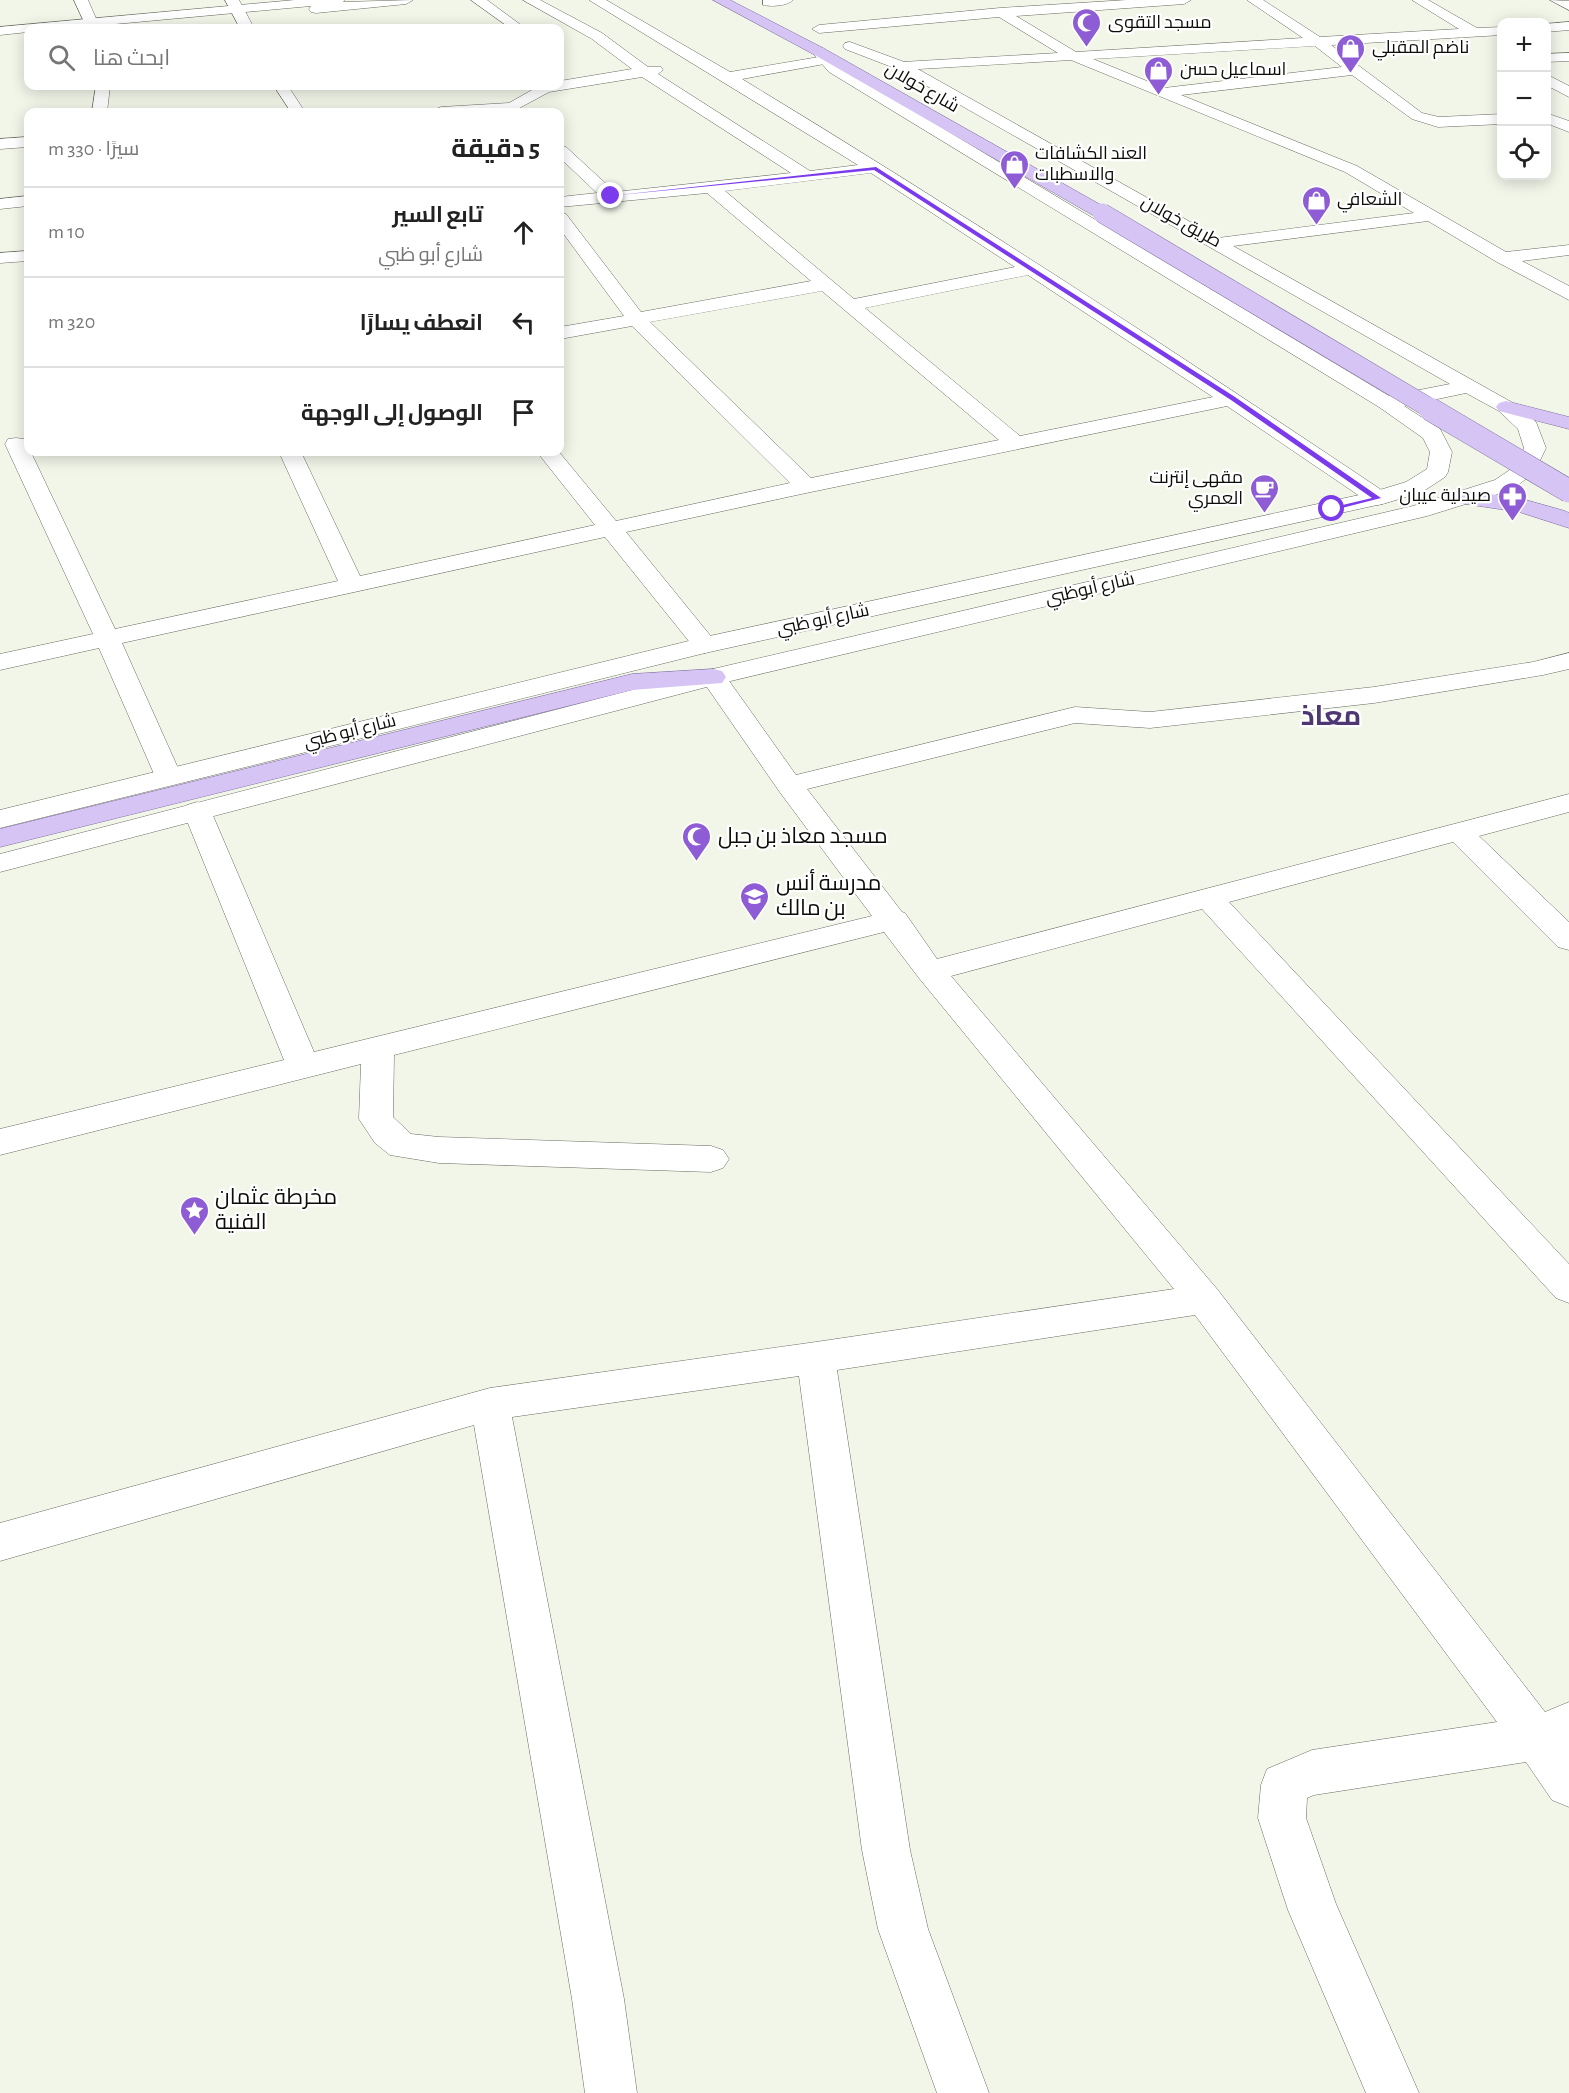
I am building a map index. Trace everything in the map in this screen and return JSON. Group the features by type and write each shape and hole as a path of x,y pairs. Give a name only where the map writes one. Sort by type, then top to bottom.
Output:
{"main road":[{"name":"شارع خولان","path":"720,0 1102,213"},
{"path":"766,1 787,6"},
{"name":"شارع خولان","path":"814,26 1127,208"},
{"name":"طريق خولان","path":"1127,208 1548,453"},
{"name":"طريق خولان","path":"1102,213 1569,491"},
{"path":"1506,407 1569,423"},
{"path":"1467,498 1507,502 1548,511 1569,521"},
{"path":"0,837 632,682 713,677"}],"street":[{"path":"81,0 91,23"},
{"path":"148,24 338,0"},
{"path":"80,24 406,0"},
{"path":"478,0 512,24"},
{"path":"530,0 597,36 645,72 806,176"},
{"path":"597,0 729,77 874,168 1233,399 1378,498"},
{"path":"1052,0 1085,19"},
{"path":"814,26 1184,0"},
{"path":"1254,0 1318,42 1417,116 1438,122 1460,123 1497,119"},
{"path":"1419,0 1493,44"},
{"path":"1557,0 1569,6"},
{"path":"937,5 953,16"},
{"path":"1000,12 1075,57 1351,169 1569,294"},
{"path":"1551,28 1569,26"},
{"path":"0,31 24,29"},
{"path":"902,66 1497,31"},
{"path":"0,38 24,36"},
{"path":"569,40 597,36"},
{"path":"1124,42 1143,53"},
{"name":"طريق خولان","path":"850,46 902,66 1506,407 1528,427 1535,448 1526,468 1503,485 1467,498"},
{"path":"729,77 822,55 844,75 1386,403 1470,386"},
{"path":"1551,58 1569,57"},
{"path":"565,81 707,64"},
{"path":"1163,93 1354,70"},
{"path":"1551,81 1569,93"},
{"path":"100,108 103,90"},
{"path":"284,90 295,108"},
{"path":"518,108 542,90"},
{"path":"1551,115 1569,112"},
{"path":"1551,118 1569,127"},
{"path":"0,144 24,142"},
{"path":"564,154 611,196"},
{"path":"564,202 711,188 874,168"},
{"path":"711,188 1015,443"},
{"path":"0,204 24,201"},
{"path":"1218,243 1430,216"},
{"path":"564,223 637,320 806,486"},
{"path":"1503,258 1569,250"},
{"path":"0,258 24,256"},
{"path":"851,305 1031,269"},
{"path":"564,332 827,285"},
{"path":"0,662 806,486 1233,399"},
{"name":"شارع أبو ظبي","path":"0,819 705,645 1378,498 1414,487 1437,471 1442,452 1432,434 1386,403"},
{"path":"15,444 107,638 168,777"},
{"path":"292,456 352,584"},
{"path":"551,456 705,645"},
{"name":"شارع أبوظبي","path":"0,863 713,677 1357,526 1467,498"},
{"path":"1332,509 1345,510 1360,521 1357,526"},
{"path":"789,785 1075,715 1150,720 1374,694 1534,670 1569,661"},
{"path":"713,677 789,785 894,920 930,971 1204,1299 1553,1731 1569,1784"},
{"path":"930,971 1569,803"},
{"path":"197,811 304,1067"},
{"path":"1459,831 1569,940"},
{"path":"1208,897 1569,1288"},
{"path":"0,1142 894,920"},
{"path":"378,1048 376,1119 387,1134 402,1146 440,1150 711,1159"},
{"path":"0,1542 490,1404 816,1358 1204,1299"},
{"path":"816,1358 886,1850 903,1929 936,2026 963,2093"},
{"path":"490,1404 598,1999 611,2093"},
{"path":"1393,2093 1313,1910 1282,1818 1284,1785 1312,1773 1553,1731"}],"place":[{"name":"مسجد التقوى","path":"1087,48"},
{"name":"ناضم المقبلي","path":"1351,74"},
{"name":"اسماعيل حسن","path":"1159,96"},
{"name":"العند الكشافات والاسطبات","path":"1014,190"},
{"name":"الشعافي","path":"1316,226"},
{"name":"مقهى إنترنت العمري","path":"1264,514"},
{"name":"صيدلية عيبان","path":"1512,522"},
{"name":"مسجد معاذ بن جبل","path":"697,862"},
{"name":"مدرسة أنس بن مالك","path":"755,922"},
{"name":"مخرطة عثمان الفنية","path":"194,1236"}],"district":[{"name":"معاذ","path":"1331,717"}],"route":[{"path":"611,196 711,188 874,168 1233,399 1378,498 1332,509"}]}
